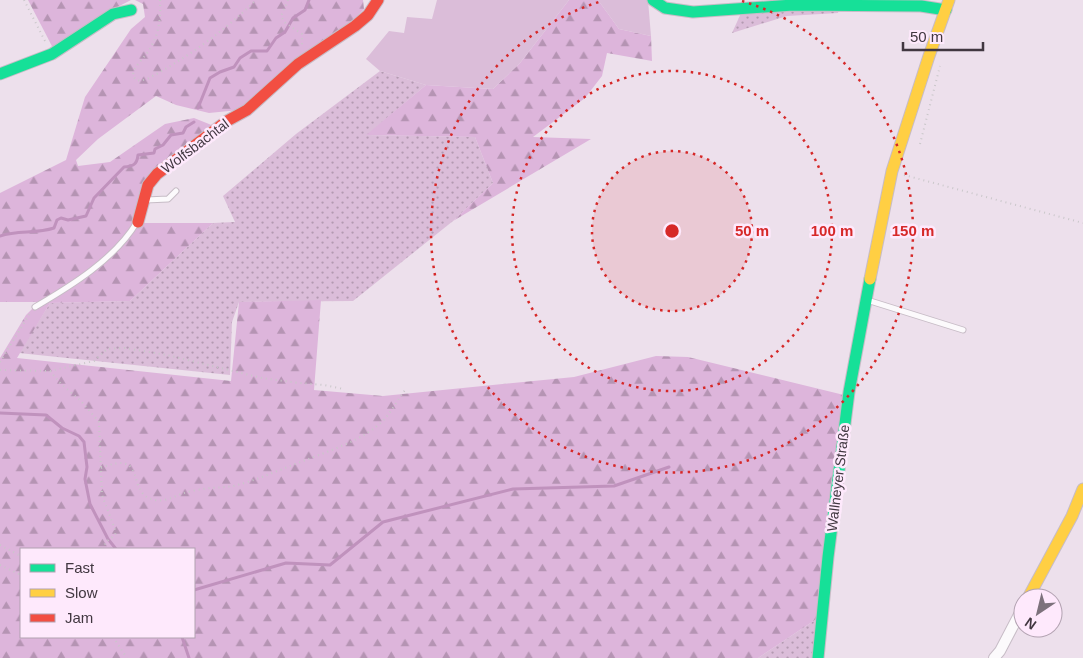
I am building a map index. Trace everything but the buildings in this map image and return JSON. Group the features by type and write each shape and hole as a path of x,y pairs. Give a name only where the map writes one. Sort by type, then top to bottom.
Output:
{"street":[{"name":"Wolfsbachtal","path":"138,222 148,185 157,174 227,121 247,110 298,64 368,16 378,0"},
{"name":"Wallneyer Straße","path":"653,0 665,8 693,12 793,5 947,5 892,171 876,243 849,392 828,557 818,658"},
{"path":"0,74 52,54 113,14 131,10"},
{"path":"1033,588 1080,503 1083,489"},
{"path":"994,658 1000,651 1013,626"}],"lane":[{"path":"143,200 168,199 176,190"},
{"name":"Wolfsbachtal","path":"35,308 80,280 128,238 138,222"},
{"path":"867,300 963,330"}],"path":[{"path":"24,0 52,54"},
{"path":"160,0 158,31 149,50 133,71 133,76 136,80 140,81 153,76 203,45 256,0"},
{"path":"288,0 281,16 284,22 302,34 303,44 298,64"},
{"path":"920,144 942,57"},
{"path":"892,171 1083,223"},
{"path":"0,362 26,318 35,308"},
{"path":"0,370 50,371 88,363 99,358 106,349 125,348 156,353 262,378 343,389"},
{"path":"50,371 61,384 81,401 99,422 102,494 116,532 103,548"},
{"path":"101,468 112,463 127,464 132,467 141,492 147,498 157,501 206,488 243,483 364,435 386,417 405,390"},
{"path":"0,545 20,555"},
{"path":"0,565 20,575"},
{"path":"114,638 127,658"}],"shaded area":[{"path":"437,0 569,0 520,63 493,89 426,85 380,71 366,59 389,31 404,33 407,17 432,19"},
{"path":"598,0 648,0 651,36 619,29"},
{"path":"839,9 838,13 787,16 732,33 742,11"},
{"path":"380,71 426,85 367,135 475,137 493,183 453,221 353,301 239,302 232,322 230,375 19,353 50,303 130,301 213,223 235,222 223,196 296,134"},
{"path":"818,618 813,658 758,658"}],"green space":[{"path":"28,0 131,0 98,17 53,48"},
{"path":"135,0 363,0 364,9 346,28 239,110 209,113 176,105 156,96 98,139 76,160 78,166 110,162 165,124 194,118 214,126 150,173 133,223 213,223 130,301 50,303 17,358 231,381 239,302 321,300 314,390 383,396 574,377 656,356 688,357 844,395 818,618 758,658 0,658 0,358 26,315 39,302 0,302 0,193 66,160 85,97 131,29 145,17 143,4"},
{"path":"569,0 598,0 619,29 651,36 652,61 607,53 602,76 585,98 533,137 591,139 453,221 493,183 475,137 366,135 426,85 493,89 520,63"}],"waterway":[{"path":"198,108 210,78 234,67 240,58 251,51 267,51 276,38 285,32 293,18 305,10 309,0"},
{"path":"0,236 47,230 54,228 57,220 61,218 68,220 86,216 94,198 124,167 134,164 137,161 138,155 154,153 155,149 163,145 171,135 183,133 186,127 194,122"},
{"path":"0,413 46,415 62,428 79,436 84,442 87,467 85,479 90,504 108,539 115,548"},
{"path":"195,590 286,563 330,565 383,522 513,489 614,486 669,467"},
{"path":"182,638 189,658"}],"traffic: fast":[{"path":"653,0 665,8 693,12 793,5 921,6 946,10"},
{"path":"0,74 52,54 113,14 131,10"},
{"path":"818,658 828,557 849,392 870,279"}],"traffic: slow":[{"path":"870,279 892,171 949,0"},
{"path":"1033,588 1072,516 1083,489"}],"traffic: jam":[{"path":"138,222 148,185 157,174 227,121 247,110 298,64 355,26 368,15 378,0"}]}
